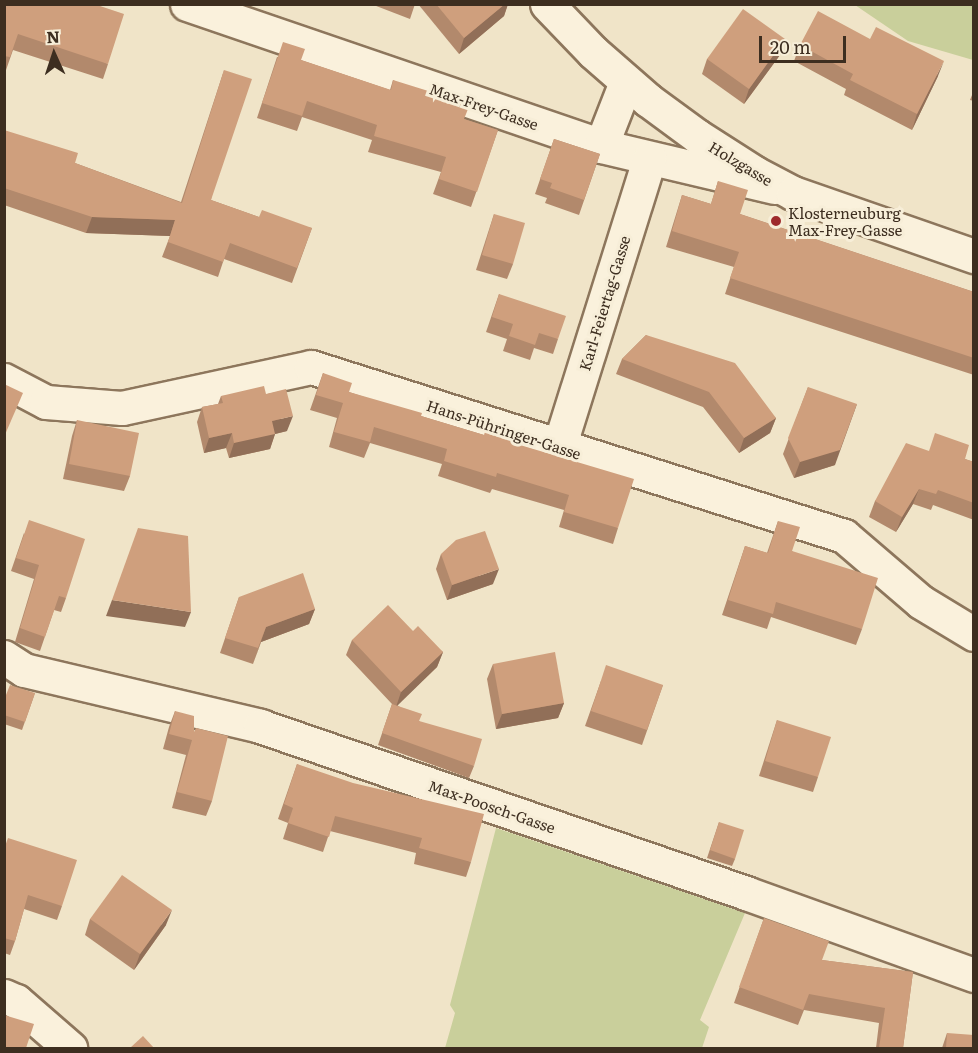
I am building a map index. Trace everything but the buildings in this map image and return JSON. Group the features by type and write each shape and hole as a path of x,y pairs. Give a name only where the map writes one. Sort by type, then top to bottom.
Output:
{"street":[{"name":"Max-Frey-Gasse","path":"187,4 602,146 787,190"},
{"name":"Holzgasse","path":"547,4 626,82 697,136 787,190 914,237 974,256"},
{"path":"602,146 626,82"},
{"name":"Karl-Feiertag-Gasse","path":"559,447 649,159"},
{"name":"Hans-Pühringer-Gasse","path":"4,380 46,402 122,408 311,366 559,447 844,536 921,602 974,634"},
{"name":"Max-Poosch-Gasse","path":"4,657 24,670 260,726 746,893 974,975"},
{"path":"4,996 16,1000 70,1048"}],"green space":[{"path":"855,5 973,5 973,60 908,41"},
{"path":"496,828 745,913 700,1020 709,1027 702,1048 445,1048 455,1013 450,1005"}],"place":[{"name":"Klosterneuburg Max-Frey-Gasse","path":"776,221"}]}
